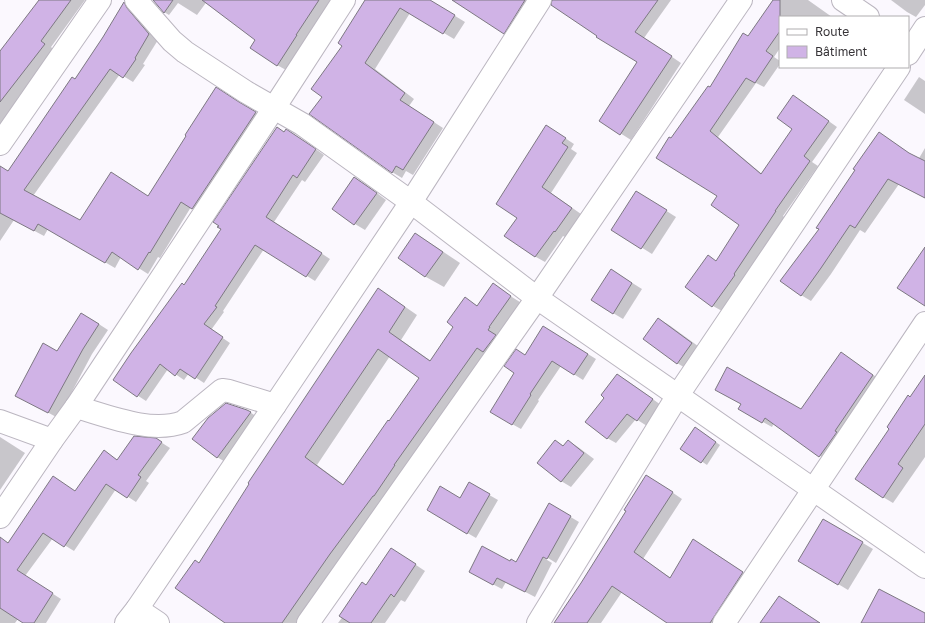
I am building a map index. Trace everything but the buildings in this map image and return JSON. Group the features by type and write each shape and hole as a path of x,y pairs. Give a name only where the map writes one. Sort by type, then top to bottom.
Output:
{"street":[{"path":"0,144 100,0"},
{"path":"136,0 172,41 185,52 246,92 302,124 411,202 537,298 925,567"},
{"path":"0,517 76,407 344,0"},
{"path":"158,623 132,616 275,406 411,202 540,0"},
{"path":"308,623 537,298 741,0"},
{"path":"843,0 867,16"},
{"path":"913,50 925,28"},
{"path":"538,623 678,395 898,68"},
{"path":"724,623 925,323"},
{"path":"76,407 137,424 151,426 175,425 183,422 222,390 275,406"},
{"path":"0,421 52,440"}]}
